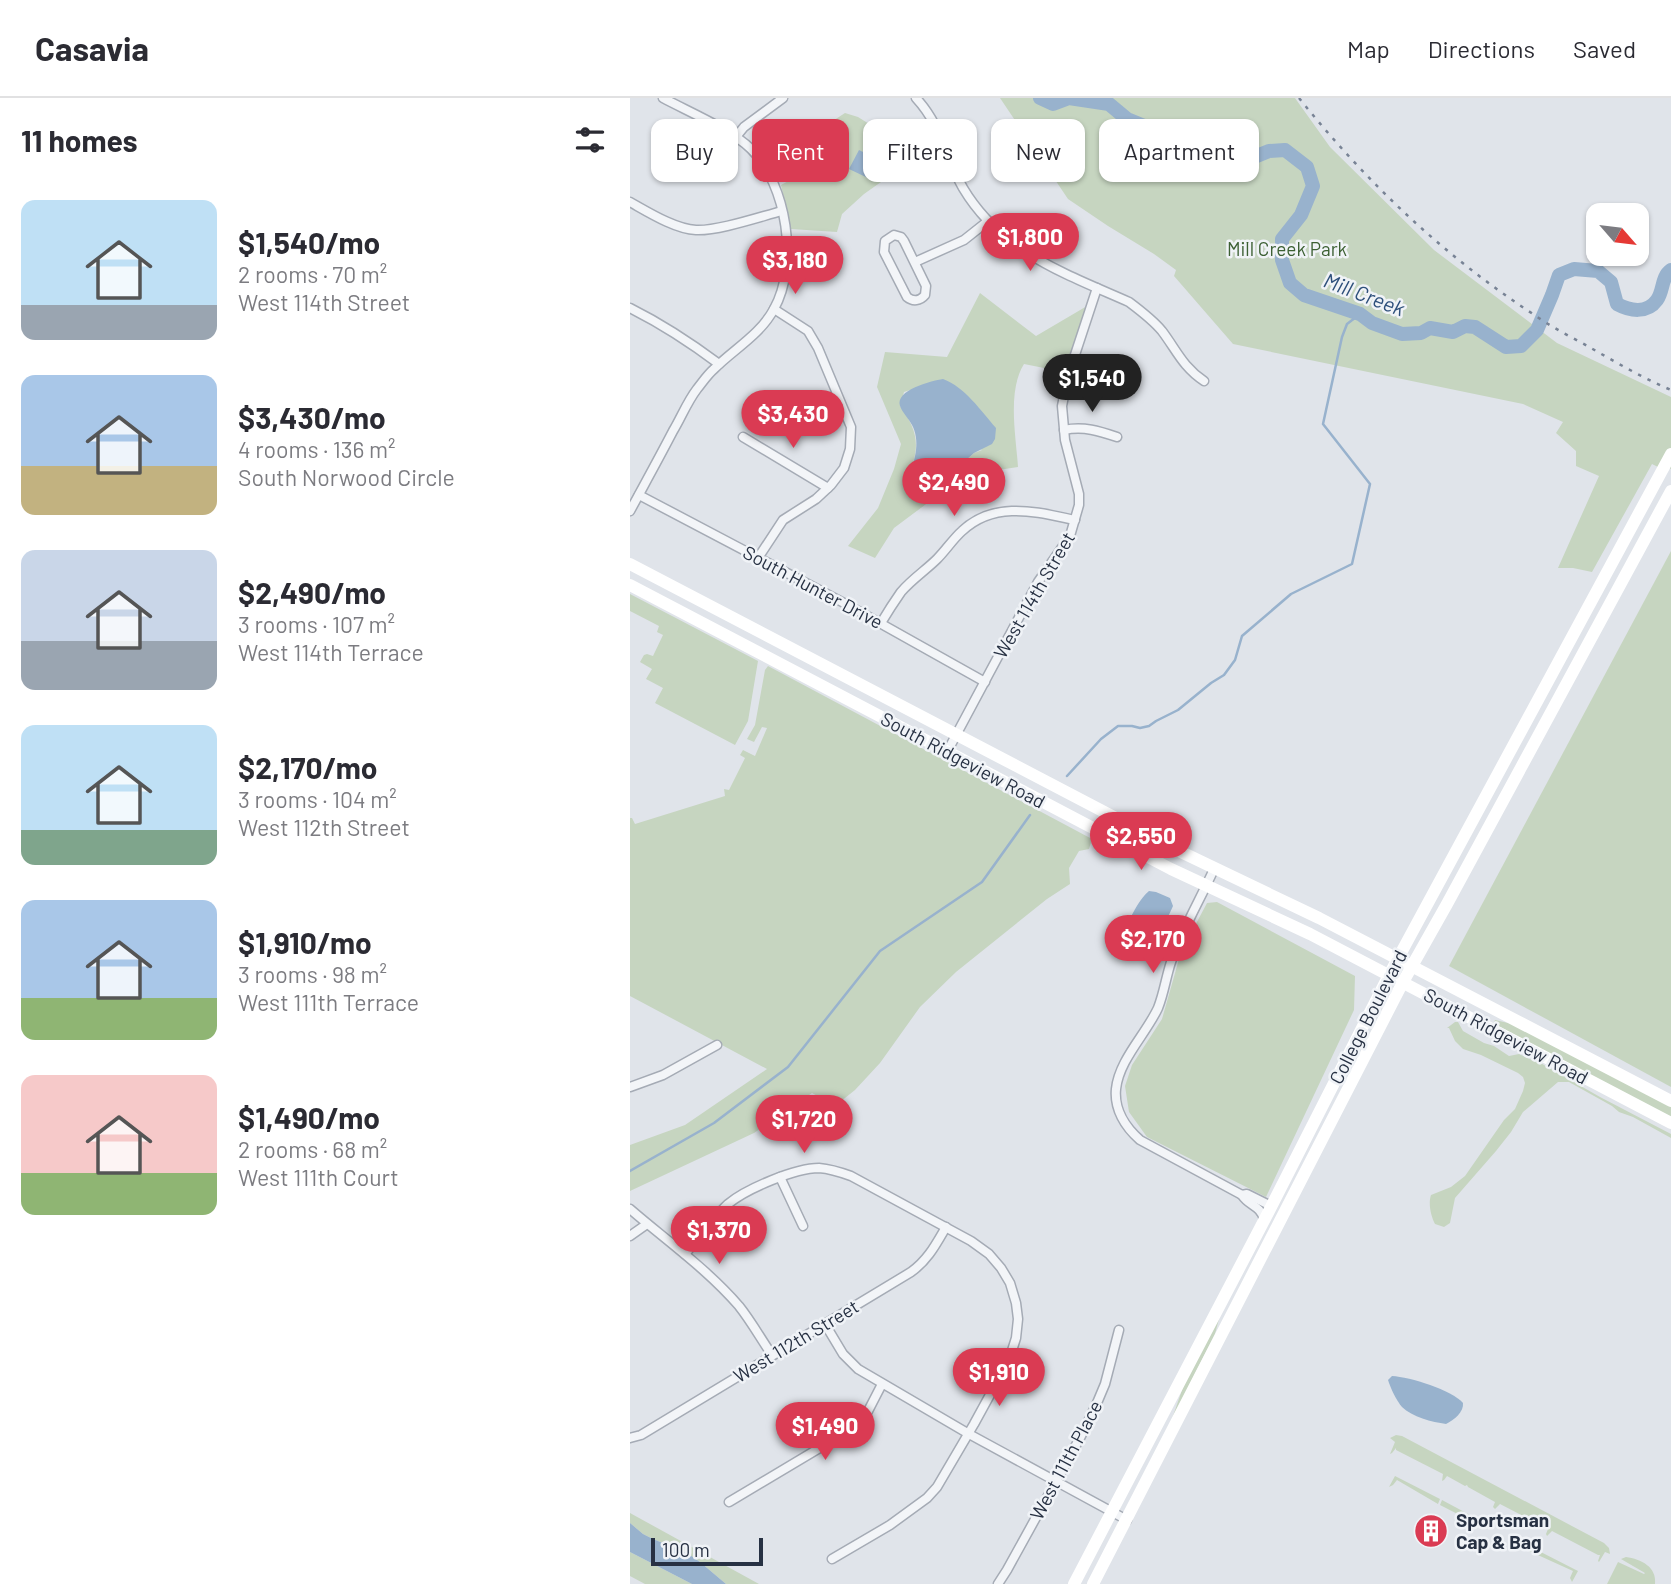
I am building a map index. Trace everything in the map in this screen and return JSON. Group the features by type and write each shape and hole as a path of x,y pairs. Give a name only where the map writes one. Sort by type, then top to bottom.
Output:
{"main road":[{"name":"College Boulevard","path":"1074,1584 1397,959 1671,454"},
{"name":"College Boulevard","path":"1093,1584 1403,982 1671,491"},
{"name":"South Ridgeview Road","path":"630,564 1214,869 1319,918 1671,1101"},
{"name":"South Ridgeview Road","path":"630,585 1206,886 1310,934 1671,1123"}],"street":[{"path":"663,98 701,119"},
{"path":"738,134 783,98"},
{"path":"916,98 930,114 939,131 963,188 1000,233 1033,258 1129,302 1162,332 1186,367 1204,381"},
{"path":"630,512 694,393 719,364 762,327 774,309 781,291 787,261 782,211 773,182 763,164 750,148 738,140"},
{"path":"630,202 673,224 695,230 782,211"},
{"path":"915,262 964,240 988,221"},
{"path":"894,235 901,237 915,262 926,289 923,298 915,301 905,295 884,252 885,241 894,235"},
{"name":"West 114th Street","path":"947,752 1038,582 1070,536 1079,505 1079,494 1067,449 1062,406 1066,385 1097,288"},
{"path":"630,308 659,323 719,364"},
{"path":"758,558 783,520 816,499 845,468 850,449 851,427 818,348 808,331 774,309"},
{"path":"1064,430 1093,429 1117,437"},
{"path":"743,437 828,488"},
{"name":"South Hunter Drive","path":"639,495 985,682"},
{"path":"881,624 901,592 939,558 974,521 1007,510 1027,510 1075,520"},
{"path":"1214,869 1177,948 1158,1007 1123,1066 1116,1088 1118,1108 1133,1133 1150,1146 1242,1195 1261,1210 1282,1217"},
{"path":"630,1087 663,1075 717,1045"},
{"path":"685,1254 728,1204 741,1195 780,1177 817,1168 835,1170 851,1176 982,1248 995,1260 1010,1283 1018,1312 1012,1353 944,1476 927,1498 890,1525 832,1559"},
{"path":"780,1177 803,1226"},
{"path":"1242,1195 1247,1194 1268,1212"},
{"path":"630,1209 685,1254 740,1308 772,1355"},
{"path":"630,1236 647,1224"},
{"name":"West 112th Street","path":"630,1438 641,1435 918,1266 930,1254 946,1227"},
{"path":"825,1324 843,1354 858,1369 969,1434 1126,1520"},
{"name":"West 111th Place","path":"998,1584 1081,1436 1105,1384 1119,1330"},
{"path":"729,1502 848,1431 866,1415 882,1384"}],"green space":[{"name":"Mill Creek Park","path":"1000,98 1295,98 1330,147 1434,250 1557,343 1671,397 1671,469 1661,464 1658,467 1652,464 1592,572 1558,568 1599,476 1576,466 1576,451 1556,433 1563,422 1523,404 1233,344 1174,276 1176,270 1068,199 1057,182 1085,182 1085,119 1014,119"},
{"path":"845,113 863,120 863,182 881,182 842,214 837,232 791,229 781,185 787,182 849,182 849,119 836,119"},
{"path":"980,293 1036,336 1087,306 1064,372 1024,364 1019,375 1014,400 1018,467 965,475 894,528 875,558 848,546 878,508 901,444 877,387 885,352 947,357","holes":["910,390 982,450 974,453 939,481 909,474 916,446 910,422 900,406 904,392"]},
{"path":"1671,551 1671,1087 1449,966"},
{"path":"630,594 758,661 748,721 735,745 655,703 663,688 646,679 652,669 640,662 644,655 653,656 663,635 657,632 659,626 630,611"},
{"path":"768,666 1092,839 1089,849 1079,851 1069,868 1070,884 1047,899 956,972 920,1007 880,1063 855,1090 835,1106 812,1093 754,1133 630,1191 630,1145 685,1125 767,1069 630,996 630,818 635,824 725,796 724,789 729,790 745,758 740,755 743,750 755,756 767,728 762,727 754,742 747,739 755,725"},
{"path":"1217,902 1355,976 1354,1010 1266,1197 1147,1137 1129,1112 1125,1086 1132,1065 1162,1019 1181,952 1207,903"},
{"path":"1495,1020 1517,1025 1671,1106 1671,1118 1493,1024"},
{"path":"1458,1022 1463,1031 1484,1043 1509,1056 1519,1054 1537,1061 1671,1134 1671,1138 1619,1112 1569,1082 1558,1082 1523,1112 1496,1151 1455,1198 1450,1223 1444,1227 1435,1224 1430,1210 1431,1195 1451,1187 1465,1176 1504,1120 1515,1109 1525,1083 1518,1073 1463,1049 1447,1028"},
{"path":"1220,1315 1215,1334 1172,1419 1183,1387"},
{"path":"1396,1435 1604,1543 1610,1554 1605,1552 1599,1562 1600,1555 1552,1531 1547,1536 1548,1529 1500,1504 1495,1509 1495,1502 1447,1476 1442,1481 1443,1474 1396,1448 1390,1454 1395,1442 1390,1438"},
{"path":"1395,1476 1440,1499 1438,1504 1397,1480 1389,1487"},
{"path":"1442,1500 1483,1522 1481,1526 1440,1505"},
{"path":"630,1513 759,1584 726,1584 687,1553 643,1534 630,1523"},
{"path":"1531,1547 1578,1571 1572,1582 1570,1578 1573,1571 1529,1551"},
{"path":"630,1552 692,1584 645,1584 630,1576"},
{"path":"1626,1557 1647,1565 1653,1573 1655,1584 1607,1584 1618,1562 1645,1573 1621,1559"}],"water":[{"path":"859,150 863,152 863,176 849,169"},
{"path":"943,379 958,388 978,407 996,428 995,439 992,444 974,453 933,487 925,486 916,483 909,474 915,456 916,437 900,406 900,400 915,387"},
{"path":"1149,891 1170,898 1173,906 1155,936 1146,945 1139,947 1125,939 1125,934 1133,913"},
{"path":"1392,1376 1450,1393 1463,1403 1462,1410 1446,1424 1406,1411 1392,1391 1388,1380"},
{"path":"630,1523 643,1534 687,1553 726,1584 692,1584 630,1552"}],"waterway":[{"name":"Mill Creek","path":"1040,98 1053,104 1069,98 1109,104 1127,119 1144,126 1163,151 1210,168 1227,162 1242,162 1269,151 1285,150 1307,167 1313,186 1301,215 1282,239 1282,260 1290,283 1304,295 1360,314 1372,323 1402,334 1421,333 1430,328 1453,332 1465,326 1475,327 1506,347 1521,346 1537,330 1559,275 1574,269 1598,271 1611,282 1617,304 1638,310 1648,308 1657,300 1671,270"},
{"path":"1067,776 1101,739 1118,726 1149,726 1178,710 1224,675 1235,660 1242,636 1291,594 1352,564 1370,484 1323,424 1342,337 1347,324 1360,314"},
{"path":"630,1171 714,1123 788,1067 880,951 982,882 1030,815"}],"railway":[{"path":"1299,98 1380,189 1470,269 1549,325 1671,390"}],"place":[{"name":"Sportsman Cap & Bag","path":"1431,1531"}]}
